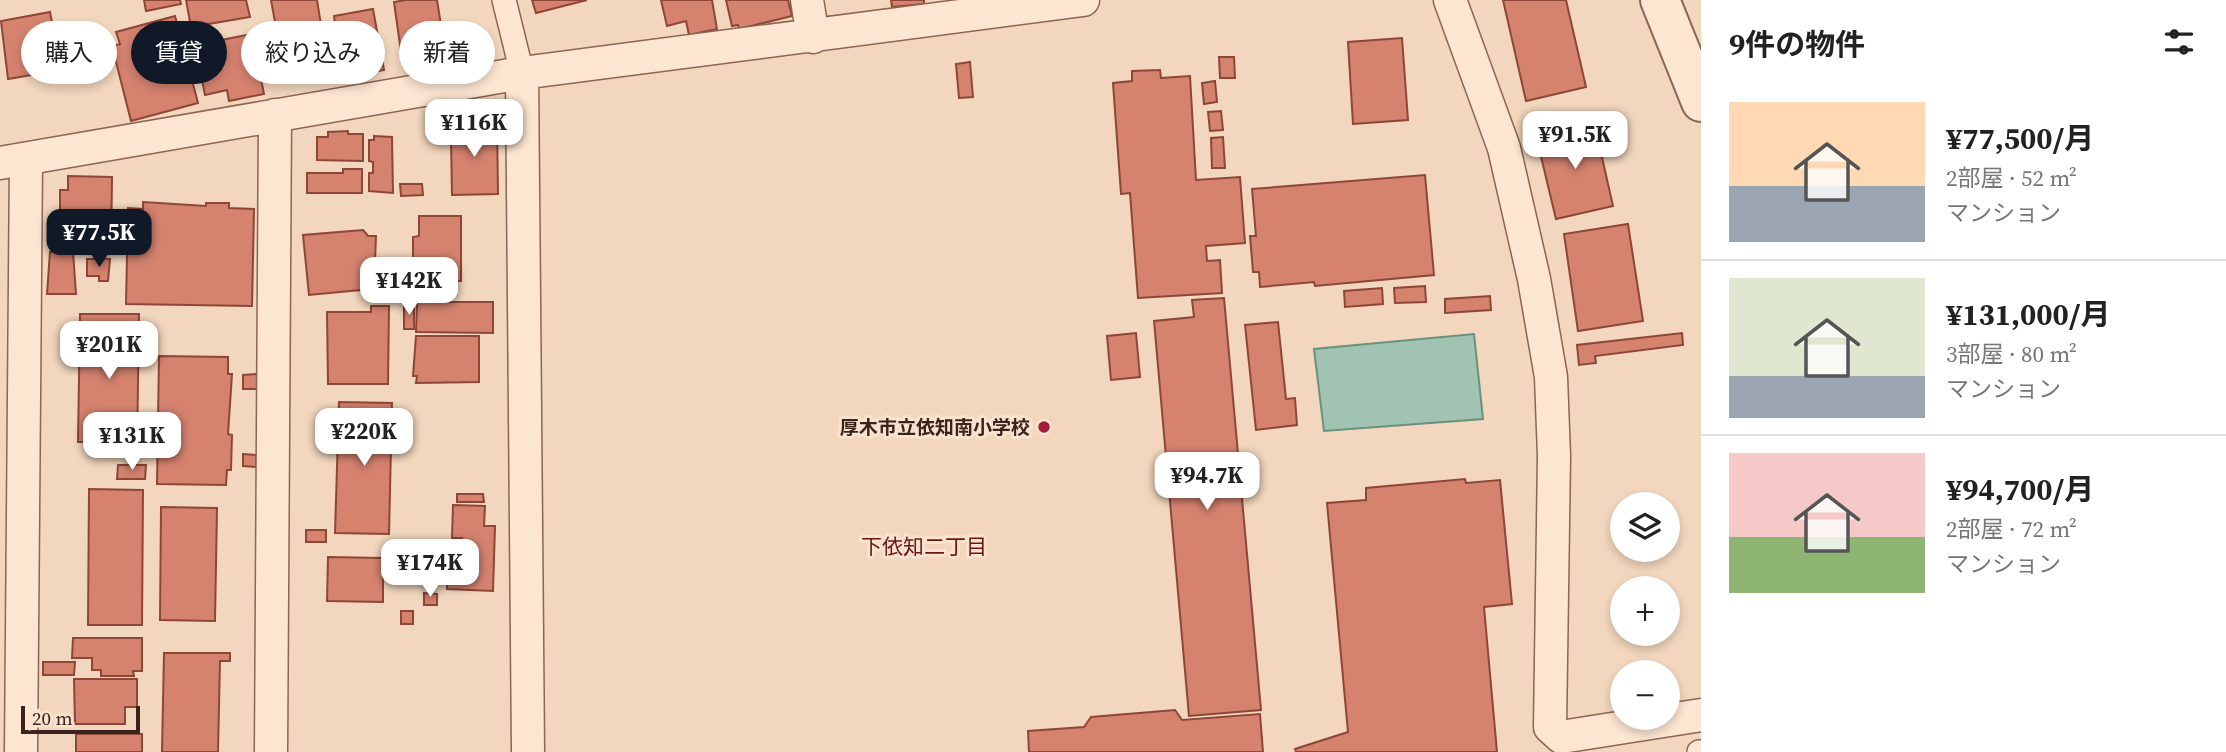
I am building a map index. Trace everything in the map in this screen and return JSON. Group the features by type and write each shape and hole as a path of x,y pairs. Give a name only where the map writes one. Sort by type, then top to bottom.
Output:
{"street":[{"path":"504,0 522,73 528,752"},
{"path":"807,0 813,37"},
{"path":"21,752 13,161 522,73 1083,0"},
{"path":"1450,0 1504,148 1534,279 1551,377 1554,456 1550,727 1561,737 1701,715"},
{"path":"1660,0 1701,102"},
{"path":"271,752 275,116"}],"shaded area":[{"path":"1474,334 1483,419 1324,431 1314,349"}],"building":[{"path":"144,0 180,0 181,4 146,11"},
{"path":"186,0 246,0 250,17 226,21 190,21"},
{"path":"271,0 317,0 320,21 275,21"},
{"path":"437,0 440,21 399,21 399,38 394,2"},
{"path":"532,0 587,0 536,13"},
{"path":"661,0 712,0 717,29 689,35 686,21 667,26"},
{"path":"726,0 788,0 792,16 739,29 738,25 732,26"},
{"path":"891,0 924,0 924,4 892,7"},
{"path":"1503,0 1566,0 1586,87 1526,101"},
{"path":"373,9 375,21 335,21 334,16"},
{"path":"50,12 52,21 21,21 21,77 8,79 1,21"},
{"path":"175,16 176,21 157,21"},
{"path":"131,28 131,84 193,84 198,103 131,121 117,66 117,45 120,44 117,32"},
{"path":"241,36 241,84 262,84 264,94 229,101 227,90 205,95 203,84 227,84 227,39"},
{"path":"1402,38 1408,120 1353,124 1348,42"},
{"path":"1219,57 1234,57 1235,78 1220,78"},
{"path":"970,62 973,97 959,98 956,64"},
{"path":"1160,70 1161,78 1190,76 1196,180 1240,177 1245,243 1206,246 1207,261 1220,260 1222,293 1138,298 1130,193 1121,194 1113,83 1132,81 1132,71"},
{"path":"1215,81 1217,102 1204,104 1202,83"},
{"path":"1221,111 1223,130 1210,131 1208,112"},
{"path":"1594,122 1613,206 1556,219 1536,136"},
{"path":"497,124 498,194 452,195 451,142 446,142 446,125"},
{"path":"348,131 348,134 363,134 363,161 317,160 317,137 328,137 328,132"},
{"path":"374,136 392,137 393,193 369,191 369,173 373,173 373,162 369,161 369,140 374,140"},
{"path":"1223,137 1225,168 1212,168 1211,138"},
{"path":"343,169 362,169 362,193 307,193 307,173 343,173"},
{"path":"1425,175 1434,275 1315,286 1314,282 1260,287 1259,272 1253,272 1250,236 1256,236 1252,189"},
{"path":"68,176 112,177 111,252 68,252 68,235 60,235 60,190 68,190"},
{"path":"400,184 422,184 423,195 401,196"},
{"path":"143,202 206,206 206,203 229,203 229,208 254,209 252,306 126,304 128,208 143,209"},
{"path":"419,216 461,216 461,281 419,281 419,261 413,262 413,237 419,236"},
{"path":"1628,224 1643,321 1578,331 1564,234"},
{"path":"363,230 368,236 376,236 375,261 369,262 371,289 309,295 303,235"},
{"path":"50,252 73,252 76,294 47,294"},
{"path":"87,259 110,259 108,281 99,281 99,276 87,276"},
{"path":"1425,286 1426,302 1395,303 1394,288"},
{"path":"1382,288 1383,304 1345,307 1344,291"},
{"path":"1490,296 1491,310 1445,313 1445,299"},
{"path":"1224,298 1261,710 1189,716 1154,321 1194,317 1192,300"},
{"path":"417,302 493,302 493,333 416,332"},
{"path":"404,305 414,305 414,329 404,329"},
{"path":"371,306 389,306 388,384 328,384 327,312 371,312"},
{"path":"80,314 139,314 137,451 100,451 100,442 78,442"},
{"path":"1278,322 1286,399 1295,398 1297,425 1256,430 1245,325"},
{"path":"1136,333 1140,377 1111,380 1107,336"},
{"path":"1682,333 1683,345 1595,356 1596,363 1579,365 1577,345"},
{"path":"416,336 479,336 479,382 416,383 417,376 413,376"},
{"path":"159,356 228,357 228,374 232,374 228,434 232,435 231,470 227,470 226,485 157,484"},
{"path":"257,374 257,389 243,389 243,375"},
{"path":"339,402 392,403 389,534 335,533"},
{"path":"243,454 256,455 256,467 243,466"},
{"path":"118,465 146,465 145,479 117,479"},
{"path":"1465,479 1466,483 1500,480 1512,604 1484,607 1497,752 1296,752 1295,749 1348,732 1327,503 1366,500 1366,488"},
{"path":"89,489 143,490 142,625 88,625"},
{"path":"457,494 483,494 484,502 457,502"},
{"path":"453,505 485,506 484,526 495,526 493,591 447,589 449,542 463,542 462,538 452,538"},
{"path":"161,507 217,508 215,621 160,620"},
{"path":"306,530 326,530 326,542 306,542"},
{"path":"328,557 383,558 383,602 327,601"},
{"path":"424,593 437,594 437,605 424,605"},
{"path":"401,611 413,611 413,624 401,624"},
{"path":"73,638 142,638 142,671 133,671 134,676 101,676 101,670 92,670 92,658 72,658"},
{"path":"164,653 230,653 230,661 220,661 218,752 162,752"},
{"path":"43,662 75,662 74,675 43,675"},
{"path":"74,679 137,679 137,707 125,707 125,724 75,724"},
{"path":"1175,710 1182,720 1260,714 1263,752 1029,752 1028,731 1084,727 1091,717"},
{"path":"76,734 142,734 142,752 76,752"}],"place":[{"name":"厚木市立依知南小学校","path":"1044,427"}],"district":[{"name":"下依知二丁目","path":"924,546"}]}
